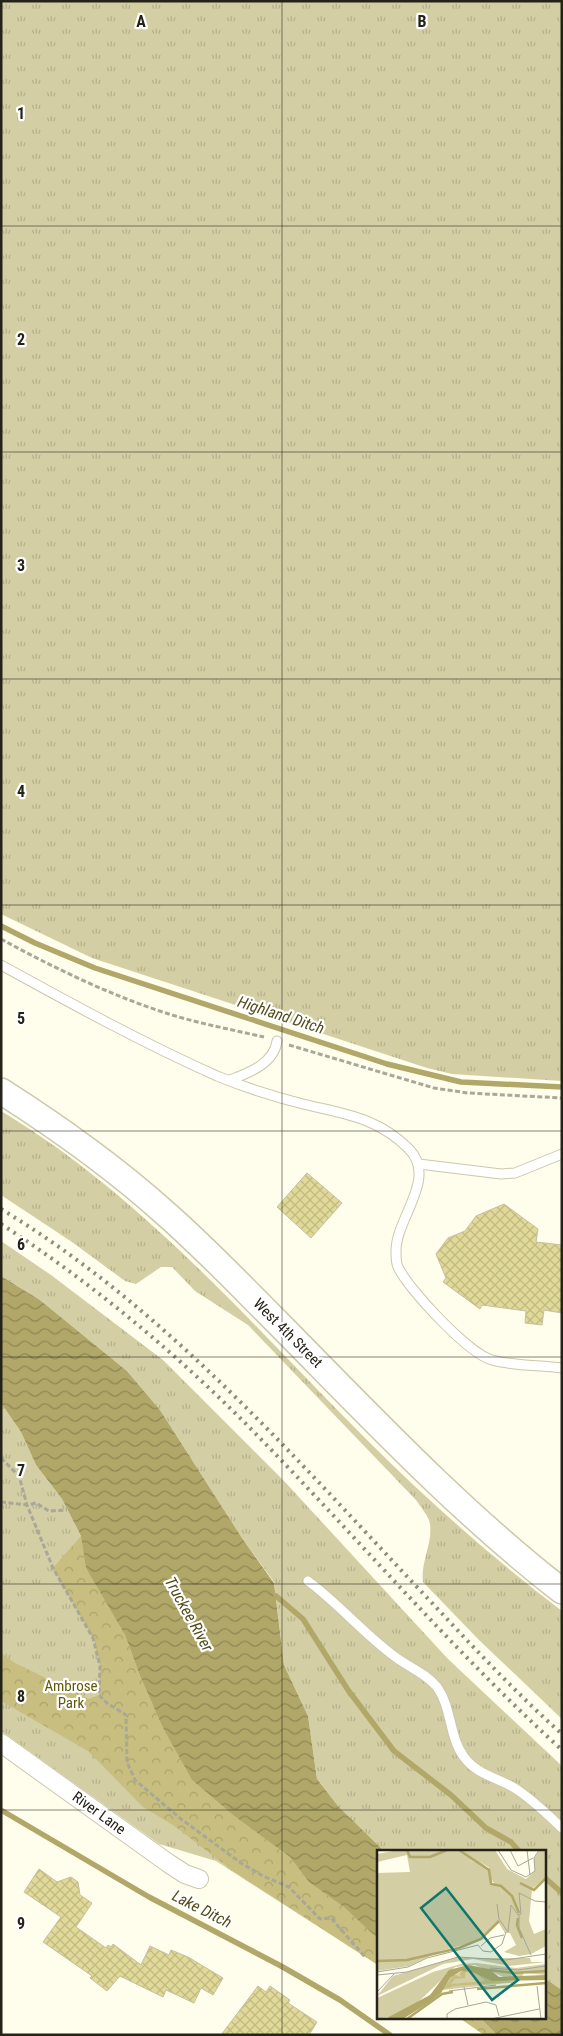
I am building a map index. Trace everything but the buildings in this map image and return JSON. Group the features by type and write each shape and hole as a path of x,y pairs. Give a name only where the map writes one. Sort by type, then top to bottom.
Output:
{"main road":[{"name":"West 4th Street","path":"1,1091 73,1138 166,1213 421,1468 481,1523 562,1591"}],"street":[{"name":"River Lane","path":"1,1742 168,1864 185,1874 199,1879"}],"lane":[{"path":"1,965 117,1029 230,1080 303,1104 355,1116 397,1138 411,1151 419,1164 416,1190 396,1244 397,1266 405,1278 421,1298 474,1350 491,1360 562,1368"},
{"path":"230,1080 252,1071 264,1062 276,1049 277,1041"},
{"path":"419,1164 501,1174 515,1173 562,1154"},
{"path":"308,1581 334,1600 361,1629 422,1674 436,1687 448,1708 464,1757 482,1774 514,1788 536,1804 562,1828"}],"path":[{"path":"1,1458 19,1476 27,1505 54,1568 93,1638 100,1666 99,1695 107,1703 126,1715 127,1762 135,1780 181,1819 241,1863 263,1876 289,1887 320,1919 331,1918 366,1957"},
{"path":"1,1502 27,1505 36,1503 49,1511 67,1510"}],"green space":[{"path":"1,1 562,1 562,1081 452,1074 427,1068 92,958 1,914"},
{"path":"1,1111 53,1145 102,1182 149,1222 239,1308 414,1486 462,1529 562,1611 562,1719 479,1640 423,1582 430,1535 429,1520 425,1512 416,1500 248,1325 195,1291 172,1267 161,1267 136,1284 125,1281 72,1242 1,1195"},
{"path":"1,1241 51,1275 163,1360 285,1482 448,1659 562,1766 562,1990 546,1979 546,1850 383,1850 338,1806 317,1779 308,1716 284,1665 274,1582 242,1538 160,1410 127,1371 40,1300 1,1276"},
{"name":"Ambrose Park","path":"1,1403 21,1432 36,1465 62,1499 81,1536 125,1635 140,1676 162,1726 377,1938 377,1964 216,1861 159,1844 1,1731"},
{"path":"81,1536 86,1568 125,1635 140,1676 162,1726 192,1780 233,1815 290,1857 309,1882 344,1907 377,1938 377,1964 233,1871 173,1825 143,1807 88,1751 1,1701 1,1653 15,1663 89,1699 99,1695 100,1666 93,1638 53,1568"},
{"path":"459,2018 480,2018 497,2035 484,2035"}],"water":[{"name":"Truckee River","path":"1,1276 40,1300 127,1371 160,1410 242,1538 274,1583 284,1665 308,1716 317,1779 338,1806 383,1850 377,1850 377,1938 344,1907 309,1882 290,1857 233,1815 192,1780 162,1726 140,1676 125,1635 86,1568 81,1536 62,1499 36,1465 21,1432 1,1403"},
{"path":"546,1979 562,1990 562,2035 497,2035 480,2018 546,2018"}],"waterway":[{"name":"Highland Ditch","path":"1,926 35,943 95,968 387,1064 461,1082 562,1087"},
{"path":"276,1596 303,1619 348,1690 394,1751 451,1795 486,1828 511,1842 518,1850"},
{"name":"Lake Ditch","path":"1,1810 149,1897 281,1966 340,2000 390,2035"},
{"path":"546,1879 562,1893"}],"railway":[{"path":"1,1209 63,1250 121,1294 231,1392 481,1655 562,1734"},
{"path":"1,1224 68,1270 132,1320 223,1401 291,1470 443,1633 521,1712 562,1750"}]}
